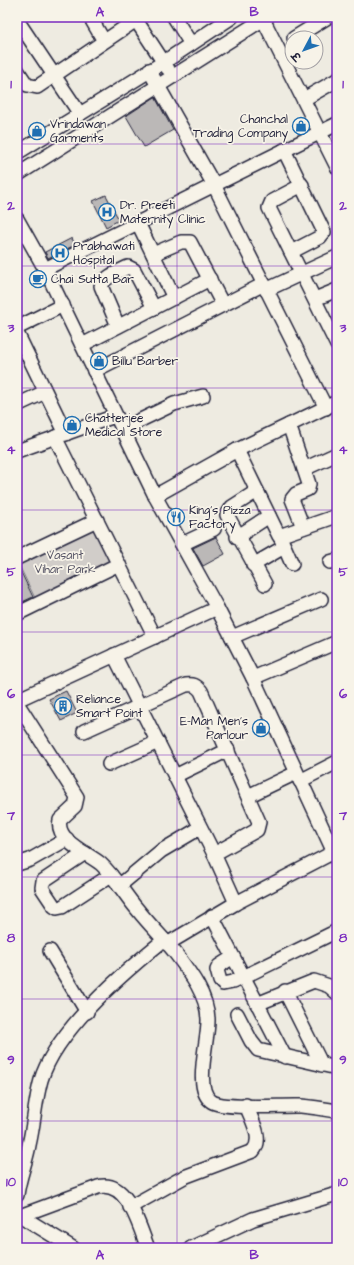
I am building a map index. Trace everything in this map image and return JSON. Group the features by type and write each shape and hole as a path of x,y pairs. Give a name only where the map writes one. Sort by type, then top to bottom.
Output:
{"street":[{"path":"90,17 104,41"},
{"path":"174,17 191,44"},
{"path":"17,153 164,62 232,17"},
{"path":"307,30 328,17"},
{"path":"17,175 264,18 337,166"},
{"path":"17,70 27,85 36,87 135,19 173,77"},
{"path":"17,20 53,76 80,114"},
{"path":"278,48 284,44"},
{"path":"149,70 214,185 265,287 332,405 237,450 155,496"},
{"path":"304,99 337,80"},
{"path":"45,269 337,124"},
{"path":"284,150 324,232 320,237 291,252"},
{"path":"302,185 269,204 270,212 337,345"},
{"path":"17,219 45,269 155,496 232,637 334,850 165,942 142,958 87,1012 61,1041 50,1059 42,1079 29,1147 19,1181 17,1195"},
{"path":"138,223 174,298"},
{"path":"153,254 181,242 190,242 223,305"},
{"path":"94,371 223,305 337,257"},
{"path":"118,326 101,286 104,281 123,270 132,267 154,308"},
{"path":"82,345 210,280"},
{"path":"315,299 337,290"},
{"path":"17,328 62,305"},
{"path":"17,333 45,392 60,435 97,520 155,637"},
{"path":"17,405 45,392"},
{"path":"122,429 174,404 203,396"},
{"path":"17,451 115,416"},
{"path":"289,425 309,488 306,491 296,494 292,499 303,527"},
{"path":"237,450 292,564"},
{"path":"304,470 337,454"},
{"path":"257,491 228,511 227,515 228,521 265,584"},
{"path":"237,536 270,516"},
{"path":"253,565 282,541 303,527 337,516"},
{"path":"17,558 97,520"},
{"path":"182,544 214,529"},
{"path":"17,614 119,564"},
{"path":"232,637 321,598"},
{"path":"217,608 17,702 76,797 75,806 60,820 60,828 67,839 101,864 111,875 193,978 203,996 208,1019 203,1068 204,1093 212,1102 246,1105 300,1106 337,1110"},
{"path":"252,678 337,642"},
{"path":"114,656 214,854 236,903"},
{"path":"84,731 186,685 193,684 197,686 201,691 258,817 259,827 257,830 214,854"},
{"path":"109,764 158,742"},
{"path":"175,776 228,750"},
{"path":"248,796 337,762"},
{"path":"119,886 161,851 200,828"},
{"path":"17,864 30,860 67,839"},
{"path":"85,853 43,881 42,888 54,906 57,908 62,907 111,875"},
{"path":"212,916 285,1057"},
{"path":"233,957 219,966 216,970 220,981 228,984 337,931"},
{"path":"50,951 87,1012"},
{"path":"257,1004 286,991 314,981 329,986 337,993"},
{"path":"286,991 322,1065"},
{"path":"237,1014 254,1046 265,1053 337,1068"},
{"path":"130,1207 184,1177 253,1151 257,1147 258,1138 246,1105"},
{"path":"19,1216 105,1185 114,1187 121,1193 130,1207 148,1248"},
{"path":"191,1248 253,1220 337,1194"},
{"path":"19,1216 73,1248"}],"green space":[{"name":"Vasant Vihar Park","path":"94,524 113,564 36,600 17,561"}],"building":[{"path":"155,97 173,130 144,147 126,116"},
{"path":"106,195 119,220 106,227 93,201"},
{"path":"72,238 75,245 48,258 45,252"},
{"name":"Chai Sutta Bar","path":"38,274 42,282 36,285 32,277"},
{"path":"216,537 225,554 203,566 193,548"},
{"path":"18,566 33,597 18,604 17,602"},
{"name":"Reliance Smart Point","path":"66,691 77,713 61,721 49,699"}],"place":[{"name":"Chanchal Trading Company","path":"301,126"},
{"name":"Vrindawan Garments","path":"37,131"},
{"name":"Dr. Preeti Maternity Clinic","path":"107,212"},
{"name":"Prabhawati Hospital","path":"60,253"},
{"name":"Chai Sutta Bar","path":"38,279"},
{"name":"Billu Barber","path":"99,361"},
{"name":"Chatterjee Medical Store","path":"72,425"},
{"name":"King's Pizza Factory","path":"176,517"},
{"name":"Reliance Smart Point","path":"63,706"},
{"name":"E-Man Men's Parlour","path":"261,728"}]}
